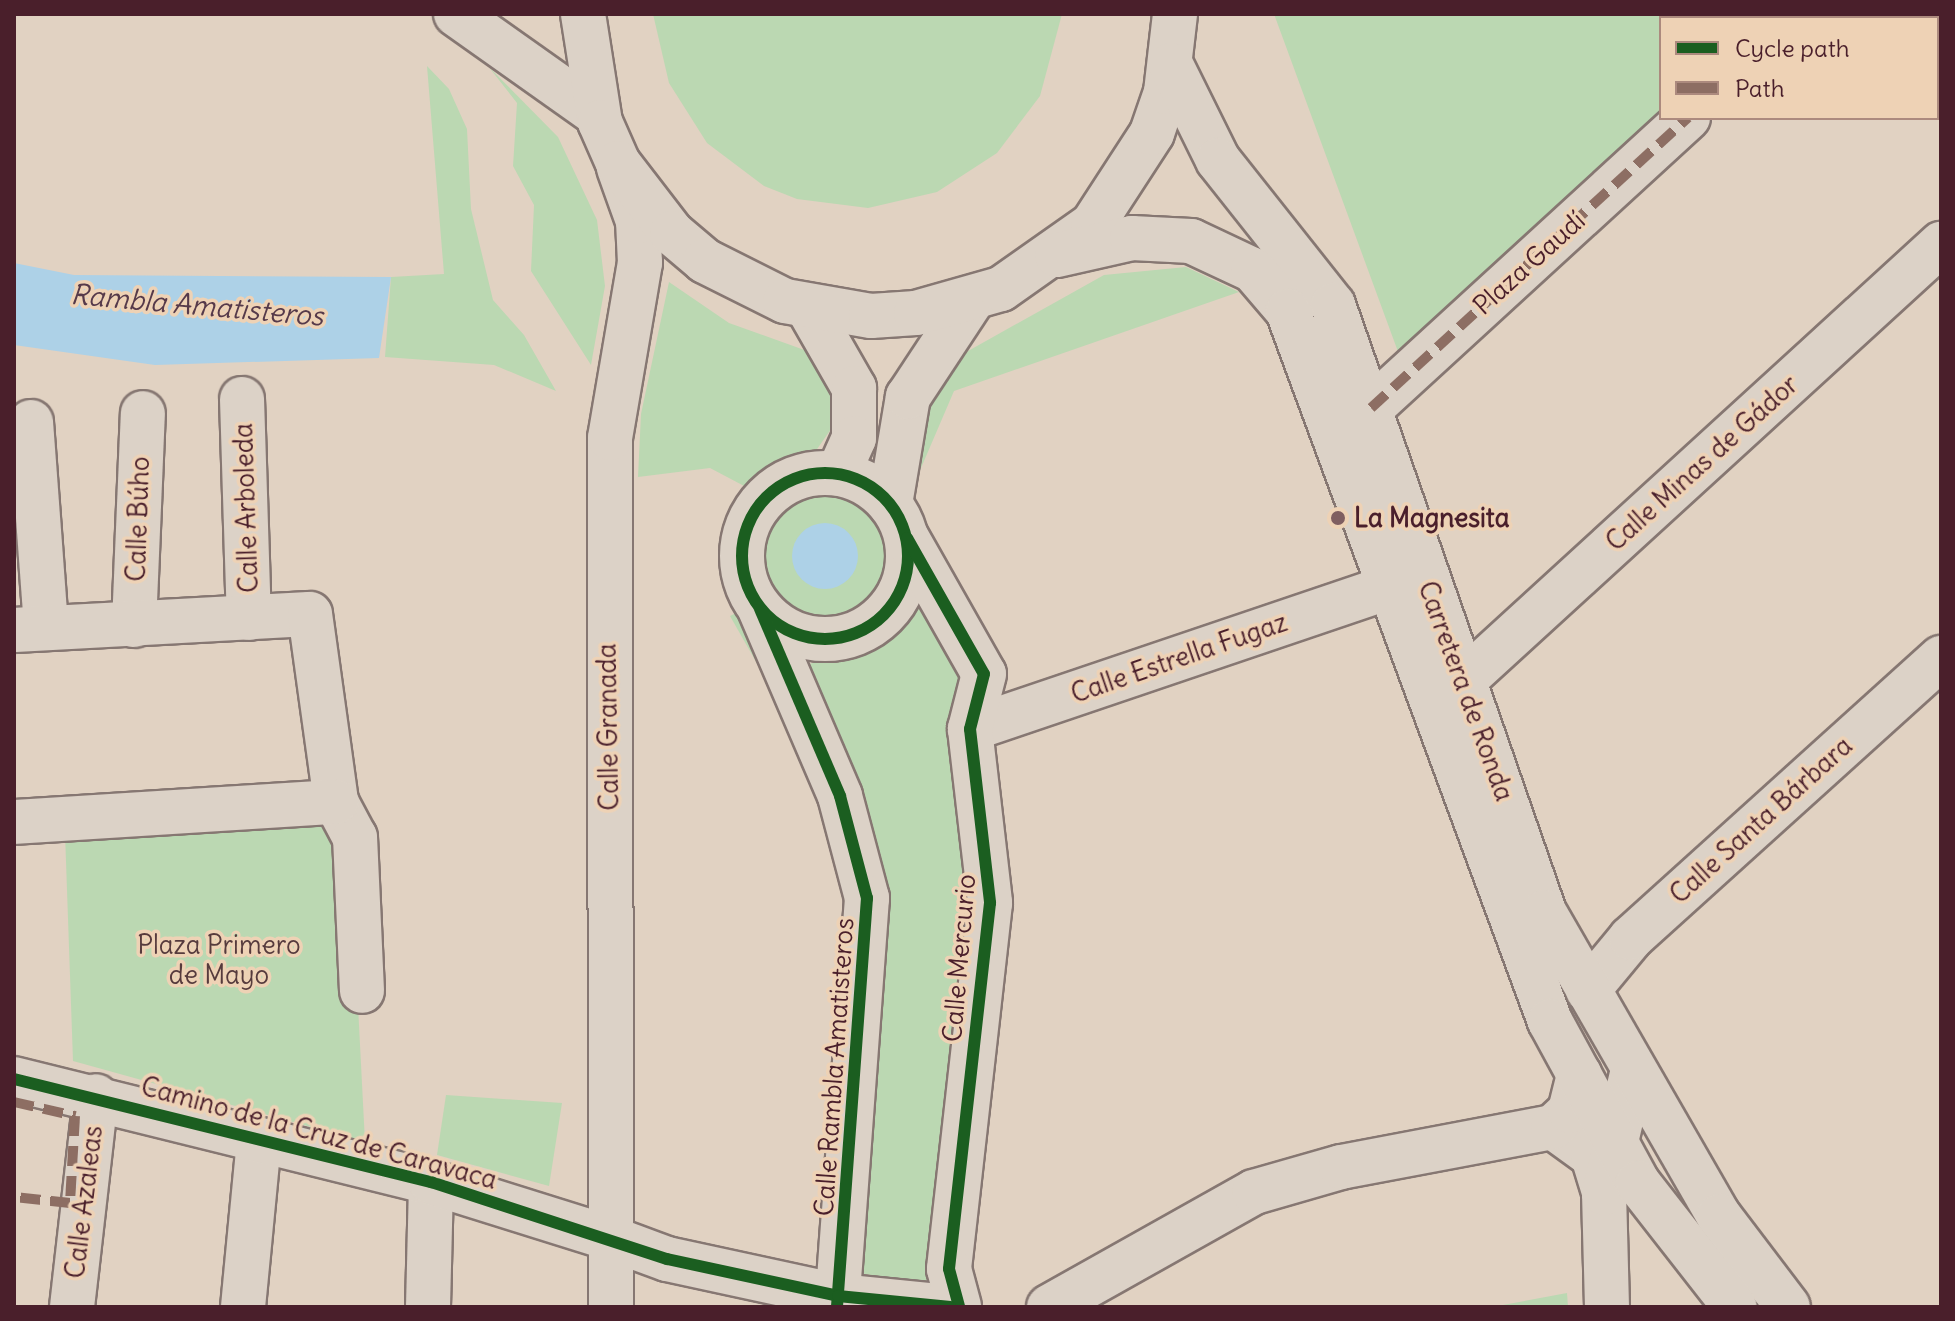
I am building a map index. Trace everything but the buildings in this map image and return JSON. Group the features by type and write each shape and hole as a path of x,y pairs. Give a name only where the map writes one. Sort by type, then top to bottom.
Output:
{"street":[{"path":"456,14 597,114"},
{"path":"583,14 597,114 614,154 642,200 705,261 807,306 871,316 972,300 1057,255 1093,224 1132,173 1171,65 1175,14"},
{"name":"Carretera de Ronda","path":"1171,65 1226,173 1321,282 1371,408 1544,912 1632,1074 1719,1216 1788,1307"},
{"name":"Plaza Gaudí","path":"1371,408 1686,120"},
{"name":"Calle Granada","path":"611,1307 610,438 640,263 638,221 614,154"},
{"name":"Carretera de Ronda","path":"1057,255 1164,236 1206,245 1262,279 1302,333 1389,587 1512,926 1579,1074 1614,1137 1621,1188 1735,1307"},
{"name":"Calle Minas de Gádor","path":"1463,681 1941,244"},
{"path":"898,521 862,481 838,474 789,481 753,515 742,563 760,609 801,636 850,636 890,608 903,587 898,521 902,413 923,367 972,300"},
{"path":"807,306 854,388 854,438 838,474"},
{"name":"Calle Arboleda","path":"242,399 249,618"},
{"name":"Calle Búho","path":"134,625 143,413"},
{"path":"31,422 30,628 310,614 336,802 355,837 362,991"},
{"name":"Calle Mercurio","path":"898,521 981,664 984,686 970,729 990,903 949,1269 959,1307"},
{"name":"Calle Estrella Fugaz","path":"970,729 1389,587"},
{"name":"Calle Rambla Amatisteros","path":"760,609 840,796 867,898 838,1302"},
{"name":"Calle Santa Bárbara","path":"1588,990 1631,938 1941,658"},
{"path":"14,822 336,802"},
{"path":"1049,1307 1254,1192 1341,1167 1553,1127 1570,1111 1579,1074"},
{"path":"1614,1137 1632,1074"},
{"name":"Camino de la Cruz de Caravaca","path":"14,1079 96,1096 431,1182 667,1259 838,1302 950,1307"},
{"name":"Calle Azaleas","path":"72,1307 96,1096"},
{"path":"1553,1127 1593,1156 1621,1188 1607,1307"},
{"path":"243,1307 259,1140"},
{"path":"428,1307 431,1182"}],"green space":[{"path":"653,14 1062,14 1040,96 997,153 937,192 868,208 797,199 764,186 707,143 669,83"},
{"path":"1274,14 1788,14 1659,16 1659,120 1404,368"},
{"path":"427,66 449,89 467,129 471,209 493,300 524,335 556,391 494,365 385,357 391,277 444,274"},
{"path":"488,66 558,137 597,220 605,286 591,365 531,271 534,205 513,166 517,103"},
{"path":"1186,267 1239,292 954,391 912,489 927,398 961,355 1104,275"},
{"path":"669,282 729,323 810,352 835,391 836,422 815,452 780,462 746,487 710,468 638,477 641,414"},
{"path":"826,490 851,495 873,509 887,531 892,556 887,581 873,603 851,617 826,622 801,617 779,603 765,581 760,556 765,531 779,509 801,495"},
{"path":"924,602 966,661 977,843 934,1281 927,1285 854,1272 886,905 806,665 874,644"},
{"path":"736,613 751,641 776,697 730,616"},
{"name":"Plaza Primero de Mayo","path":"332,816 349,830 365,1142 73,1061 65,833"},
{"path":"446,1095 562,1103 549,1186 437,1155"},
{"path":"1567,1293 1568,1307 1492,1307"}],"water":[{"name":"Rambla Amatisteros","path":"14,263 74,275 391,277 379,358 155,365 14,345"},
{"path":"825,523 838,526 848,533 855,543 858,556 855,569 848,579 838,586 825,589 812,586 802,579 795,569 792,556 795,543 802,533 812,526"}],"marked path":[{"path":"1371,408 1686,120"},
{"path":"14,1102 75,1116 70,1203 14,1197"}],"cycle path":[{"path":"825,473 857,479 884,497 902,524 908,556 902,588 884,615 857,633 825,639 793,633 766,615 748,588 742,556 748,524 766,497 793,479 825,473"},
{"path":"907,538 984,674 970,729 990,903 949,1269 959,1307"},
{"path":"760,609 840,796 867,898 837,1307"},
{"path":"14,1079 431,1182 667,1259 838,1296 950,1307"}],"place":[{"name":"La Magnesita","path":"1338,518"}]}
